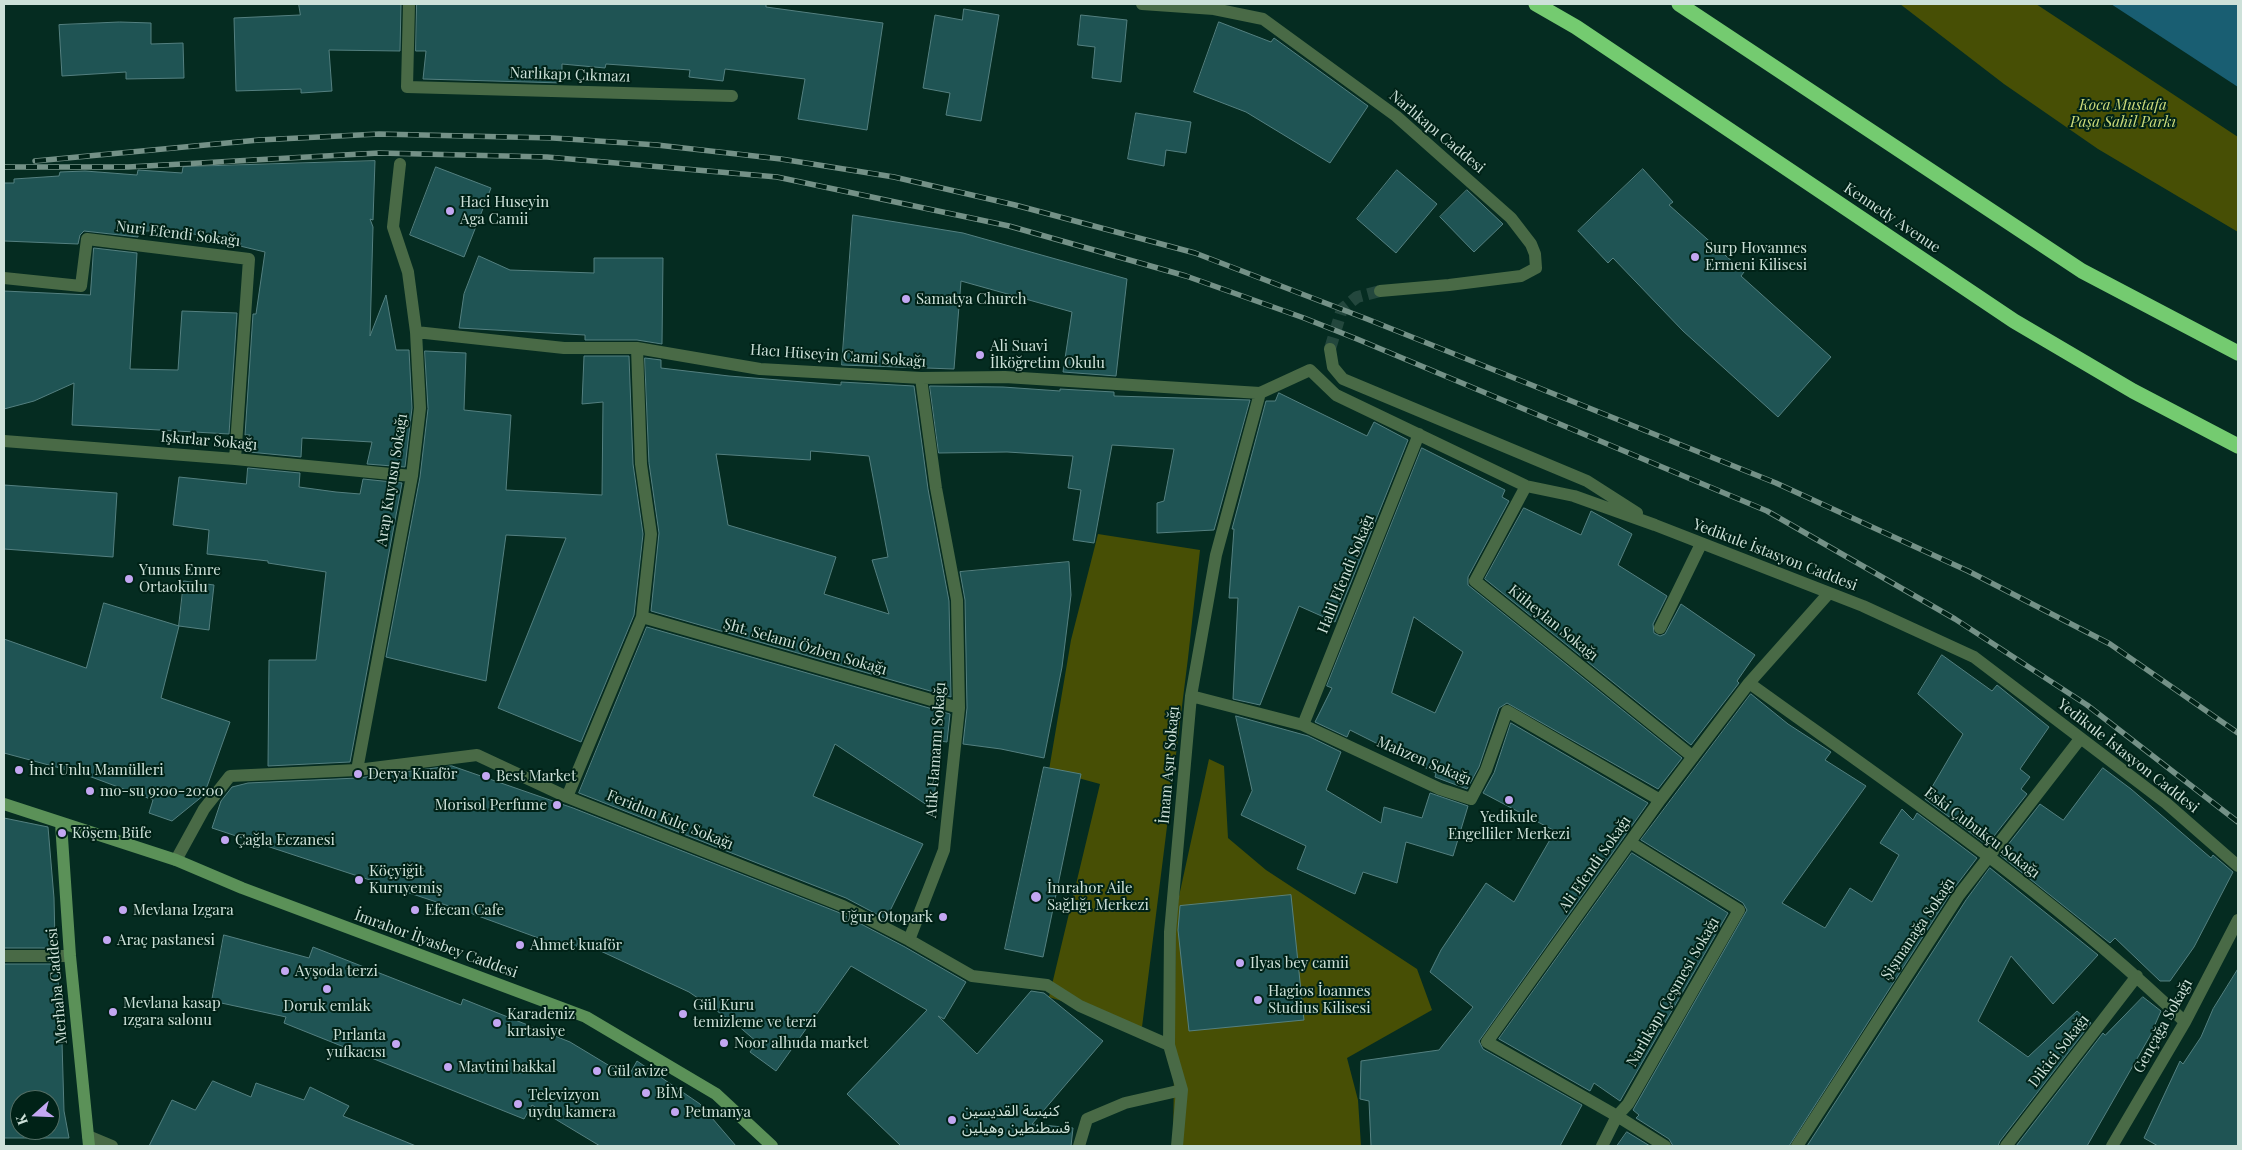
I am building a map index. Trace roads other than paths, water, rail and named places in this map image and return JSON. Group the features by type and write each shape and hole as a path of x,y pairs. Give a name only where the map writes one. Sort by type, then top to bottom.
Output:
{"highway":[{"name":"Kennedy Avenue","path":"1536,4 1647,75 2014,321 2133,391 2238,446"},
{"path":"1679,4 2082,271 2238,353"}],"street":[{"name":"Narlıkapı Çıkmazı","path":"409,4 407,87 732,96"},
{"name":"Narlıkapı Caddesi","path":"1142,4 1214,9 1263,20 1396,116 1511,218 1531,244 1535,254 1536,268 1521,276 1380,291"},
{"name":"Arap Kuyusu Sokağı","path":"357,770 412,476 420,408 416,332 408,272 393,228 400,164"},
{"name":"Nuri Efendi Sokağı","path":"4,278 81,286 87,239 250,259 236,459"},
{"name":"Hacı Hüseyin Cami Sokağı","path":"416,332 564,348 637,348 760,369 920,378 1005,377 1260,393"},
{"path":"568,797 642,617 651,534 641,464 637,348"},
{"path":"1330,349 1334,367 1343,379 1587,481 1655,525"},
{"name":"Yedikule İstasyon Caddesi","path":"1260,393 1310,370 1336,395 1526,486 1574,496 1655,525 1863,606 1974,657 2166,804 2238,866"},
{"name":"Atik Hamamı Sokağı","path":"909,940 944,850 959,708 957,600 936,488 920,378"},
{"name":"İmam Aşır Sokağı","path":"1177,1146 1182,1090 1169,1045 1170,932 1191,696 1216,554 1260,393"},
{"name":"Halil Efendi Sokağı","path":"1303,725 1419,434"},
{"name":"Işkırlar Sokağı","path":"4,441 236,459 412,476"},
{"name":"Küheylan Sokağı","path":"1526,486 1475,580 1693,758"},
{"path":"1660,628 1702,544"},
{"name":"Ali Efendi Sokağı","path":"1617,1116 1487,1042 1660,800 1749,683 1829,593"},
{"name":"Şht. Selami Özben Sokağı","path":"642,617 959,708"},
{"name":"Eski Çubukçu Sokağı","path":"1749,683 1989,856 2137,976 2185,1022"},
{"name":"Mahzen Sokağı","path":"1191,696 1303,725 1440,789 1471,799 1486,770 1507,711 1660,800"},
{"name":"Şişmanağa Sokağı","path":"1797,1146 1954,903 2080,740"},
{"name":"Feridun Kılıç Sokağı","path":"176,860 204,809 230,776 357,770 477,755 568,797 843,906 909,940 972,976 1047,985 1080,1006 1169,1045"},
{"name":"İmrahor İlyasbey Caddesi","path":"4,804 176,860 242,888 586,1017 716,1094 772,1146"},
{"name":"Merhaba Caddesi","path":"61,823 70,956 88,1141"},
{"name":"Narlıkapı Çeşmesi Sokağı","path":"1602,1146 1617,1116 1628,1104 1739,910 1631,843"},
{"name":"Gençağa Sokağı","path":"2112,1146 2185,1022 2238,920"},
{"path":"4,956 70,956"},
{"name":"Dikici Sokağı","path":"2006,1146 2137,976"},
{"path":"1079,1146 1087,1119 1126,1103 1182,1090"},
{"path":"1617,1116 1664,1146"},
{"path":"88,1141 112,1146"}],"water":[{"path":"2111,4 2238,4 2238,87"}],"tunnel":[{"path":"1330,349 1342,309 1357,297 1380,291"}],"railway":[{"path":"35,161 259,140 379,134 553,138 657,145 781,159 894,177 1015,205 1195,253 1367,319 1776,483 1968,571 2110,644 2238,733"},
{"path":"4,167 128,167 379,153 547,157 777,177 1009,226 1186,276 1357,339 1767,511 1955,619 2087,705 2238,822"}],"place":[{"name":"Haci Huseyin Aga Camii","path":"450,211"},
{"name":"Surp Hovannes Ermeni Kilisesi","path":"1695,257"},
{"name":"Samatya Church","path":"906,299"},
{"name":"Ali Suavi İlköğretim Okulu","path":"980,355"},
{"name":"Yunus Emre Ortaokulu","path":"129,579"},
{"name":"İnci Unlu Mamülleri","path":"19,770"},
{"name":"Derya Kuaför","path":"358,774"},
{"name":"Best Market","path":"486,776"},
{"name":"mo-su 9:00-20:00","path":"90,791"},
{"name":"Yedikule Engelliler Merkezi","path":"1509,800"},
{"name":"Morisol Perfume","path":"557,805"},
{"name":"Köşem Büfe","path":"62,833"},
{"name":"Çağla Eczanesi","path":"225,840"},
{"name":"Köçyiğit Kuruyemiş","path":"359,880"},
{"name":"İmrahor Aile Sağlığı Merkezi","path":"1036,897"},
{"name":"Mevlana Izgara","path":"123,910"},
{"name":"Efecan Cafe","path":"415,910"},
{"name":"Uğur Otopark","path":"943,917"},
{"name":"Araç pastanesi","path":"107,940"},
{"name":"Ahmet kuaför","path":"520,945"},
{"name":"Ilyas bey camii","path":"1240,963"},
{"name":"Ayşoda terzi","path":"285,971"},
{"name":"Doruk emlak","path":"327,989"},
{"name":"Hagios İoannes Studius Kilisesi","path":"1258,1000"},
{"name":"Mevlana kasap ızgara salonu","path":"113,1012"},
{"name":"Gül Kuru temizleme ve terzi","path":"683,1014"},
{"name":"Karadeniz kırtasiye","path":"497,1023"},
{"name":"Noor alhuda market","path":"724,1043"},
{"name":"Pırlanta yufkacısı","path":"396,1044"},
{"name":"Mavtini bakkal","path":"448,1067"},
{"name":"Gül avize","path":"597,1071"},
{"name":"BİM","path":"646,1093"},
{"name":"Televizyon uydu kamera","path":"518,1104"},
{"name":"Petmanya","path":"675,1112"},
{"name":"كنيسة القديسين قسطنطين وهيلين","path":"952,1120"}],"park label":[{"name":"Koca Mustafa Paşa Sahil Parkı","path":"2123,114"}]}
